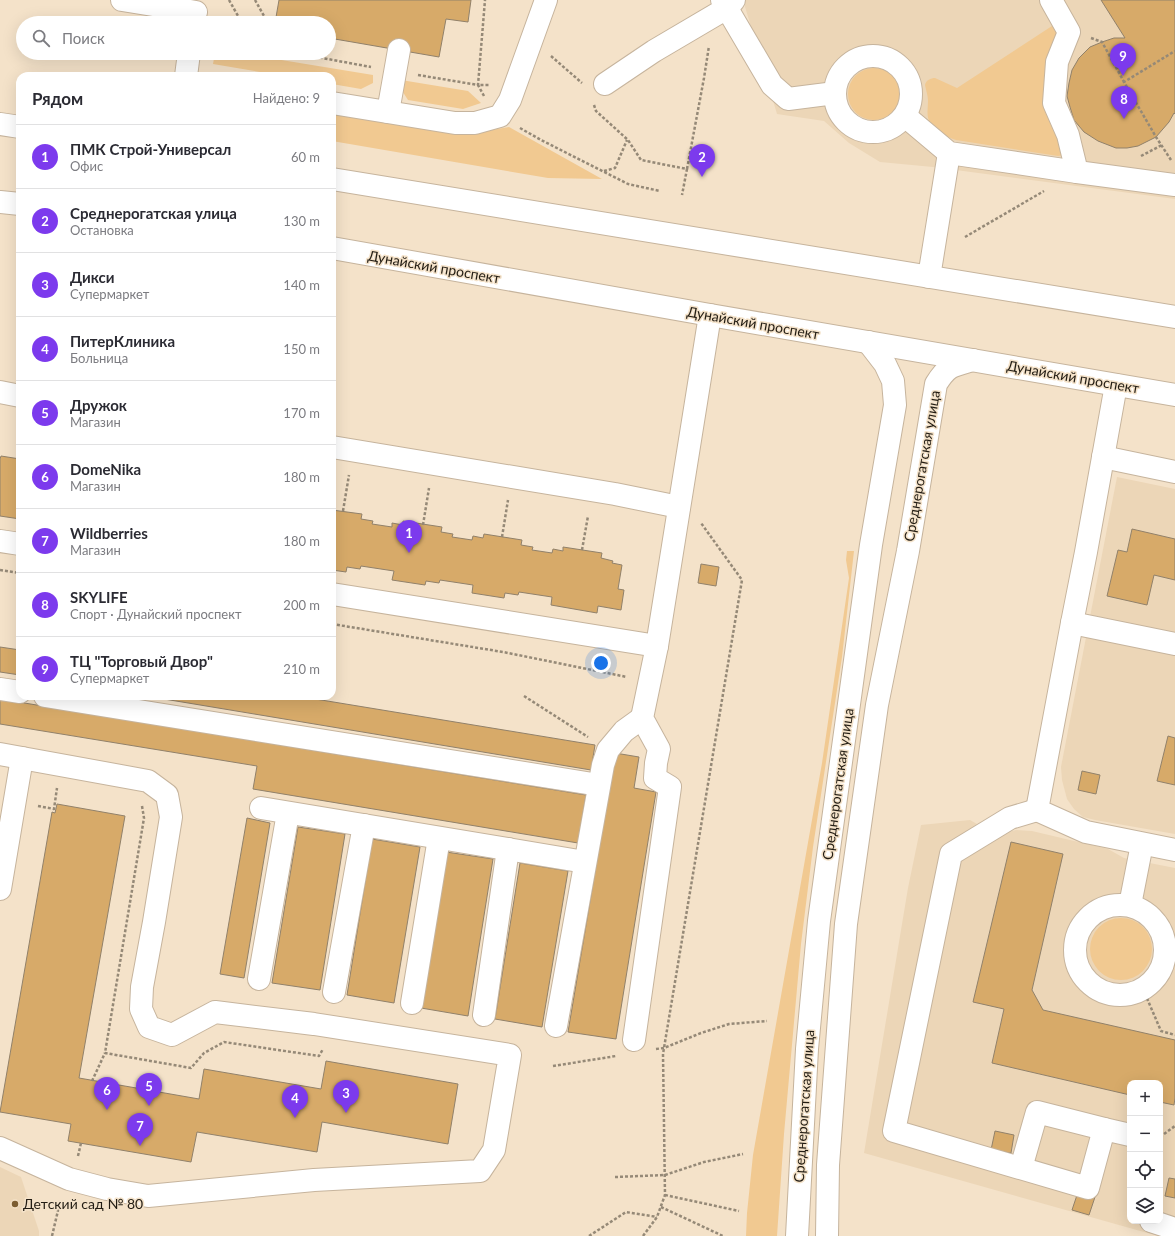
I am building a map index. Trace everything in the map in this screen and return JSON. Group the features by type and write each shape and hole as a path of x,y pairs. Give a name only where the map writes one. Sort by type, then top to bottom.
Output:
{"street":[{"path":"122,0 196,12"},
{"path":"336,104 455,123 475,122 500,116 510,100 546,0"},
{"path":"1051,0 1069,32 1057,62 1054,103 1068,135 1078,172"},
{"path":"595,91 724,6 772,85 788,99 835,93"},
{"path":"388,112 399,50"},
{"path":"878,56 893,61 905,72 911,86 911,102 905,116 893,127 882,132 871,133 859,130 849,124 841,116 836,105 835,93 838,78 848,65 862,57 878,56"},
{"path":"187,72 188,60"},
{"path":"905,116 949,153 1175,185"},
{"path":"0,124 16,126"},
{"path":"929,277 949,153"},
{"path":"336,180 1175,318"},
{"path":"0,202 16,204"},
{"name":"Дунайский проспект","path":"336,249 710,315 1175,394"},
{"path":"636,1048 670,787 655,778 658,749 642,718 657,646 710,315"},
{"name":"Среднерогатская улица","path":"796,1236 807,1049 819,921 871,544 895,405 893,380 884,364 868,342"},
{"name":"Среднерогатская улица","path":"827,1236 828,1165 846,924 877,705 908,551 936,384 943,372 953,365 973,360"},
{"path":"1037,810 1116,385"},
{"path":"0,392 16,395"},
{"path":"336,448 615,494 679,507"},
{"path":"1103,457 1175,472"},
{"path":"0,541 16,543"},
{"path":"336,595 657,646"},
{"path":"1072,622 1175,644"},
{"path":"0,689 16,691"},
{"path":"70,700 599,785"},
{"path":"556,1026 603,765 608,750 624,731 642,718"},
{"path":"0,754 148,781 168,795 171,817 142,987 140,1009 149,1027 172,1034 215,1012 314,1024 510,1055 494,1150 480,1171 314,1180 148,1196 107,1189 69,1179 0,1148"},
{"path":"0,889 22,758"},
{"path":"261,808 585,862"},
{"path":"1104,1129 1088,1188 894,1131 951,854 1010,818 1037,810 1086,832 1175,850"},
{"path":"259,979 288,813"},
{"path":"334,992 364,825"},
{"path":"412,1003 439,838"},
{"path":"1130,905 1142,844"},
{"path":"484,1015 508,849"},
{"path":"1130,905 1144,911 1156,922 1163,934 1166,949 1165,958 1155,979 1142,989 1122,995 1101,991 1093,987 1082,976 1078,967 1074,952 1077,933 1092,914 1107,906 1130,905"},
{"path":"1021,1168 1037,1112 1127,1134"},
{"path":"1160,1224 1175,1229"}],"path":[{"path":"229,0 238,16"},
{"path":"255,0 264,16"},
{"path":"682,195 704,78 724,6"},
{"path":"532,39 595,91 596,111 628,140 641,160 687,169"},
{"path":"1102,42 1156,137 1175,166"},
{"path":"1124,82 1175,50"},
{"path":"478,85 491,107 500,116 541,140 628,184 660,191"},
{"path":"604,171 615,168 628,140"},
{"path":"965,237 1050,188"},
{"path":"343,512 349,474"},
{"path":"423,524 429,487"},
{"path":"502,537 508,500"},
{"path":"582,550 588,516"},
{"path":"643,1236 657,1217 666,1195 663,1054 742,580 700,523"},
{"path":"0,570 16,572"},
{"path":"336,625 504,652 650,681"},
{"path":"524,696 608,750"},
{"path":"32,805 54,809 58,782"},
{"path":"92,1080 104,1053 144,818 142,805"},
{"path":"1142,989 1161,1031 1175,1035"},
{"path":"553,1066 636,1048 664,1048 729,1024 767,1021"},
{"path":"104,1053 191,1068 204,1053 224,1042 319,1056 325,1047"},
{"path":"1163,1134 1175,1126"},
{"path":"615,1177 665,1175 704,1162 743,1154"},
{"path":"52,1236 62,1192 69,1179"},
{"path":"666,1195 739,1211"},
{"path":"660,1207 723,1236"},
{"path":"589,1236 626,1212 657,1217"}],"shaded area":[{"path":"743,0 1175,0 1175,199 933,167 880,162 849,143 824,121 777,114"},
{"path":"1052,26 1056,32 1058,40 1044,101 1052,128 1063,145 1064,155 1058,156 956,140 934,129 929,120 928,99 925,85 930,79 935,78 957,88"},
{"path":"214,60 282,60 373,75 373,83 361,89 336,85 336,72 260,72 213,64"},
{"path":"874,68 888,72 896,80 900,94 896,108 888,116 874,120 860,116 852,108 848,94 852,80 860,72"},
{"path":"401,80 468,91 481,103 463,109 408,100 399,86"},
{"path":"336,112 467,134 509,127 602,179 548,178 336,142"},
{"path":"1117,477 1175,489 1175,834 1083,817 1074,809 1067,799 1062,780 1061,767"},
{"path":"847,551 854,551 842,657 813,847 801,944 784,1134 777,1236 746,1236 753,1155 822,763 849,578 846,560"},
{"path":"970,820 977,824 969,833 981,848 1005,833 1016,830 1032,831 1108,849 1124,858 1175,868 1175,1236 1158,1236 864,1153 908,888 921,825"},
{"path":"1121,918 1138,923 1143,927 1147,932 1152,949 1147,966 1143,971 1138,975 1121,980 1104,975 1099,971 1095,966 1090,949 1095,932 1099,927 1104,923"},
{"name":"Детский сад № 80","path":"0,1167 21,1177 39,1231 39,1236 0,1236"}],"building":[{"path":"279,0 471,0 468,22 446,19 439,57 336,39 336,16 276,16"},
{"path":"1101,0 1175,0 1175,114 1174,113 1169,122 1156,137 1138,146 1116,148 1098,141 1084,132 1074,120 1067,96 1072,70 1079,58 1090,47 1114,38 1125,38"},
{"path":"1,456 16,458 16,518 0,516"},
{"path":"336,511 362,514 361,519 373,521 372,524 392,527 392,523 403,525 403,521 442,527 441,532 453,534 452,537 472,540 473,536 483,538 484,534 522,540 521,545 533,547 532,550 552,553 553,549 563,551 563,547 602,553 601,558 613,561 612,563 622,565 618,589 624,590 621,610 598,606 597,613 551,605 552,597 519,592 518,595 505,593 504,598 472,593 473,585 440,580 439,583 426,581 425,585 392,580 394,571 361,566 360,569 347,567 346,572 336,571"},
{"path":"1132,529 1175,539 1175,580 1154,575 1147,605 1107,596 1118,550 1127,552"},
{"path":"701,564 719,567 716,586 698,583"},
{"path":"0,647 16,649 16,674 0,672"},
{"path":"0,699 586,795 578,843 253,789 257,766 0,724"},
{"path":"170,700 321,700 595,745 591,770"},
{"path":"1168,736 1175,738 1175,785 1157,781"},
{"path":"615,753 639,757 634,788 656,792 616,1039 568,1032"},
{"path":"1082,771 1100,775 1096,794 1078,790"},
{"path":"57,804 125,816 79,1078 199,1099 204,1069 321,1089 326,1061 458,1084 448,1144 322,1122 317,1152 197,1132 191,1162 68,1141 71,1124 0,1112 52,812 55,813"},
{"path":"247,818 270,823 244,978 220,974"},
{"path":"298,827 345,834 320,990 272,983"},
{"path":"372,839 420,847 394,1003 347,995"},
{"path":"1011,842 1063,854 1032,990 1043,1010 1175,1040 1174,1105 1163,1103 1163,1080 1127,1080 1127,1094 992,1063 1004,1009 973,1002"},
{"path":"446,852 493,859 468,1016 421,1008"},
{"path":"520,863 568,871 542,1027 495,1019"},
{"path":"995,1131 1014,1135 1011,1153 991,1150"},
{"path":"1169,1178 1175,1179 1175,1198 1165,1196"},
{"path":"1078,1192 1095,1197 1089,1215 1072,1210"}],"place":[{"name":"ТЦ \"Торговый Двор\"","path":"1123,76"},
{"name":"SKYLIFE","path":"1124,119"},
{"name":"Среднерогатская улица","path":"702,177"},
{"name":"ПМК Строй-Универсал","path":"409,553"},
{"name":"Дружок","path":"149,1106"},
{"name":"DomeNika","path":"107,1110"},
{"name":"Дикси","path":"346,1113"},
{"name":"ПитерКлиника","path":"295,1118"},
{"name":"Wildberries","path":"140,1146"},
{"name":"Детский сад № 80","path":"15,1204"}]}
